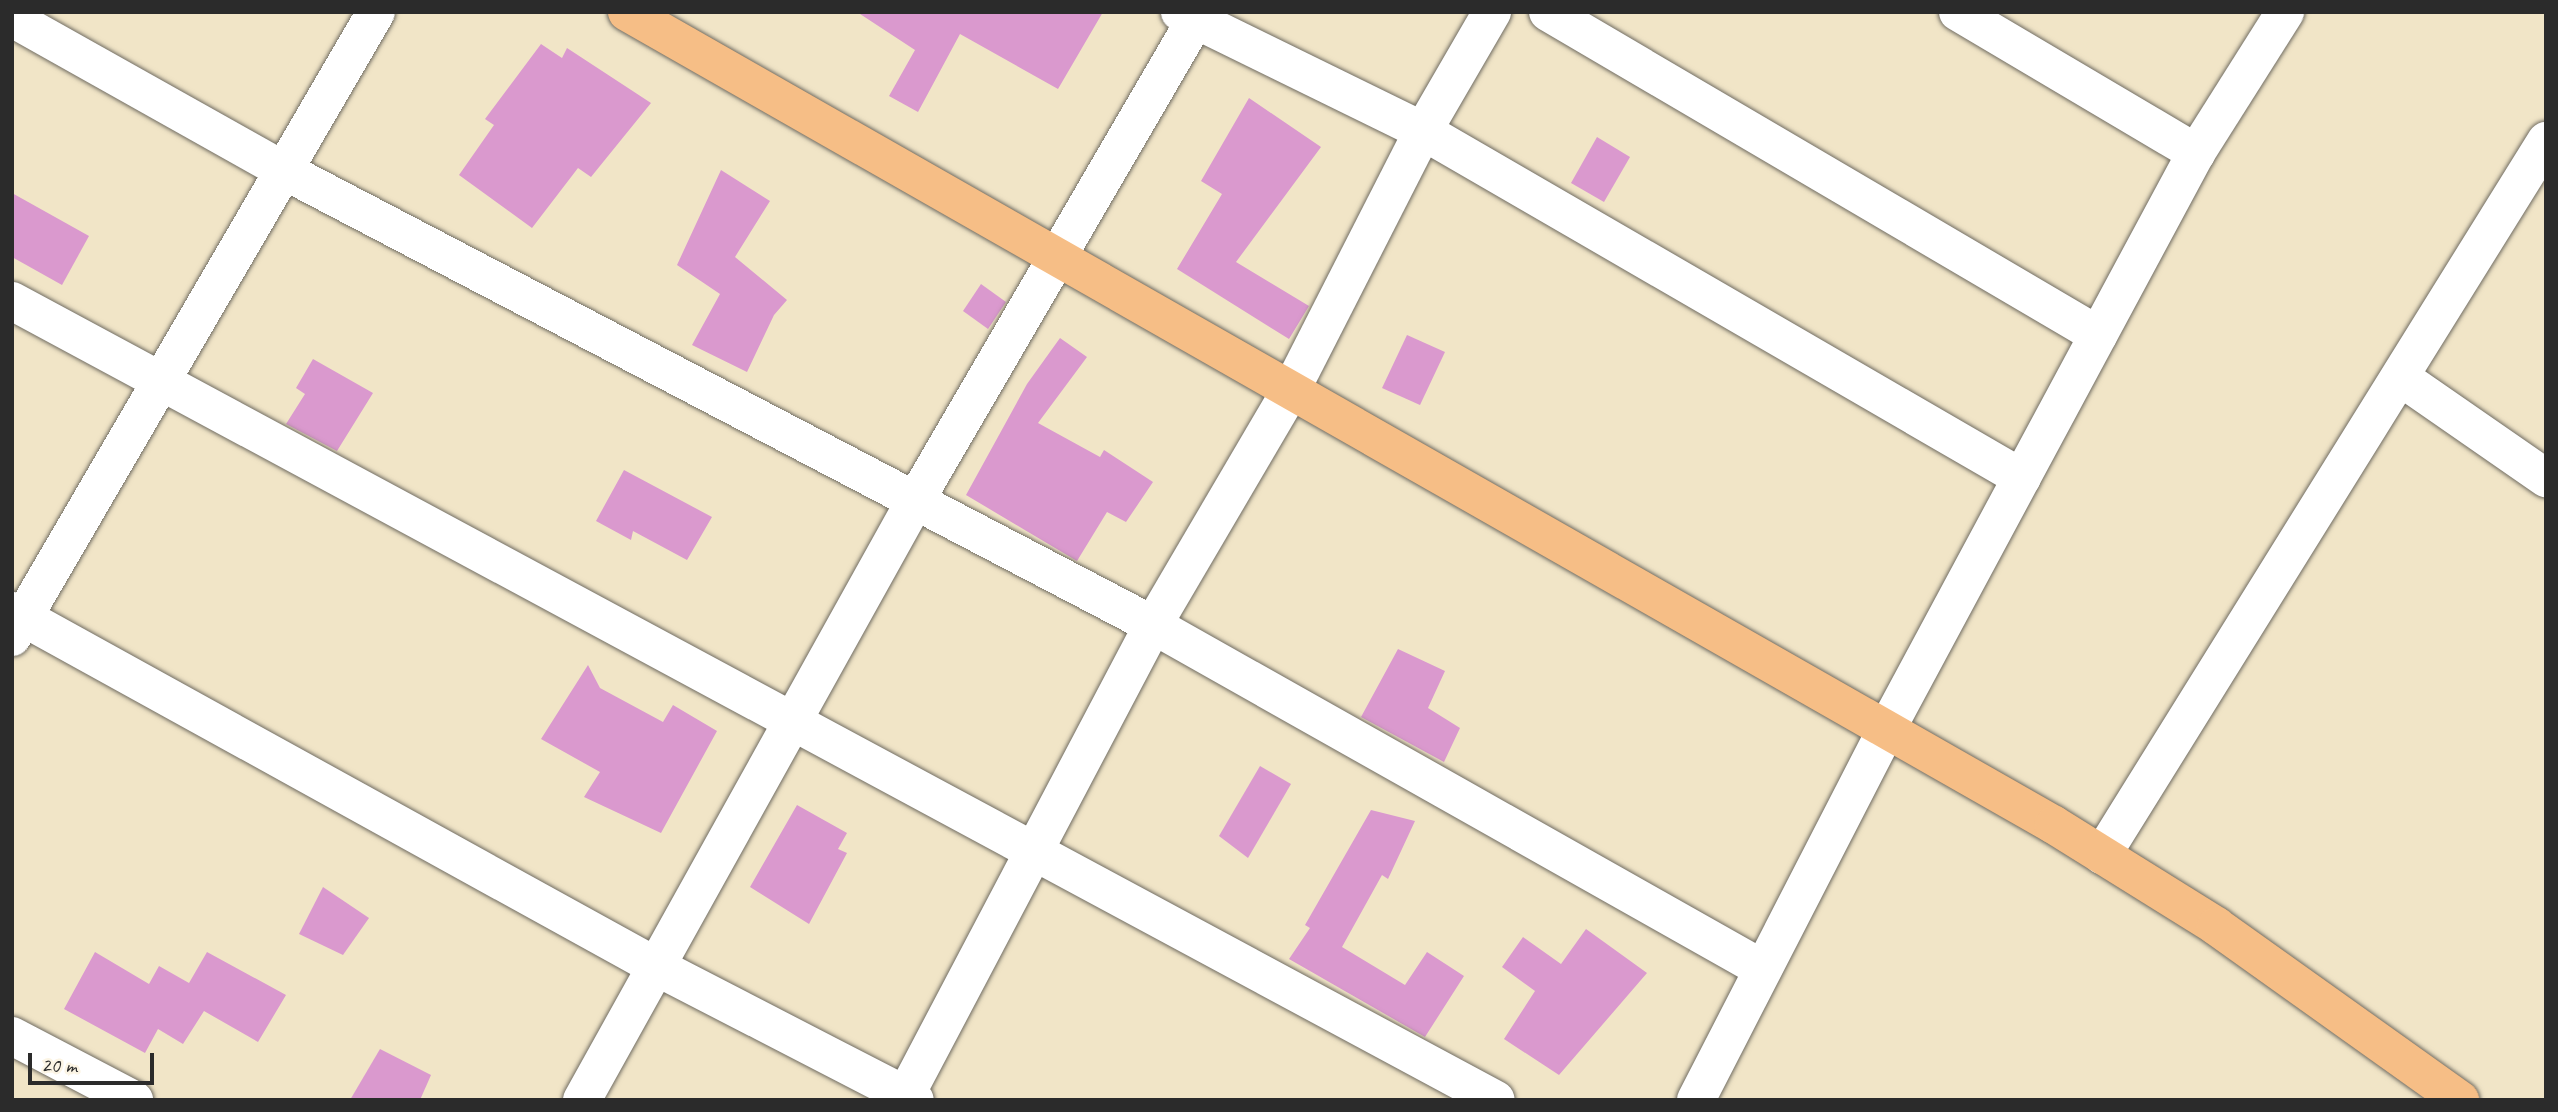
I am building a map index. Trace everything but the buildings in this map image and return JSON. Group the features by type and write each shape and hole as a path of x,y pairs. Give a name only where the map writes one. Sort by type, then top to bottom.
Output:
{"main road":[{"path":"628,12 1056,253 2102,855 2216,926 2460,1100"}],"street":[{"path":"376,12 160,383 16,622 656,967 908,1098 1153,625 1291,390 1423,131 1492,12"},
{"path":"1548,12 2098,335"},
{"path":"1958,12 2196,153"},
{"path":"1696,1100 1885,732 2196,153 2285,12"},
{"path":"582,1100 915,500 1192,15 1423,131 2022,478"},
{"path":"12,18 283,170 1153,625 1763,969"},
{"path":"2102,855 2546,141"},
{"path":"12,301 1496,1100"},
{"path":"2400,377 2546,478"},
{"path":"12,1036 134,1100"}]}
